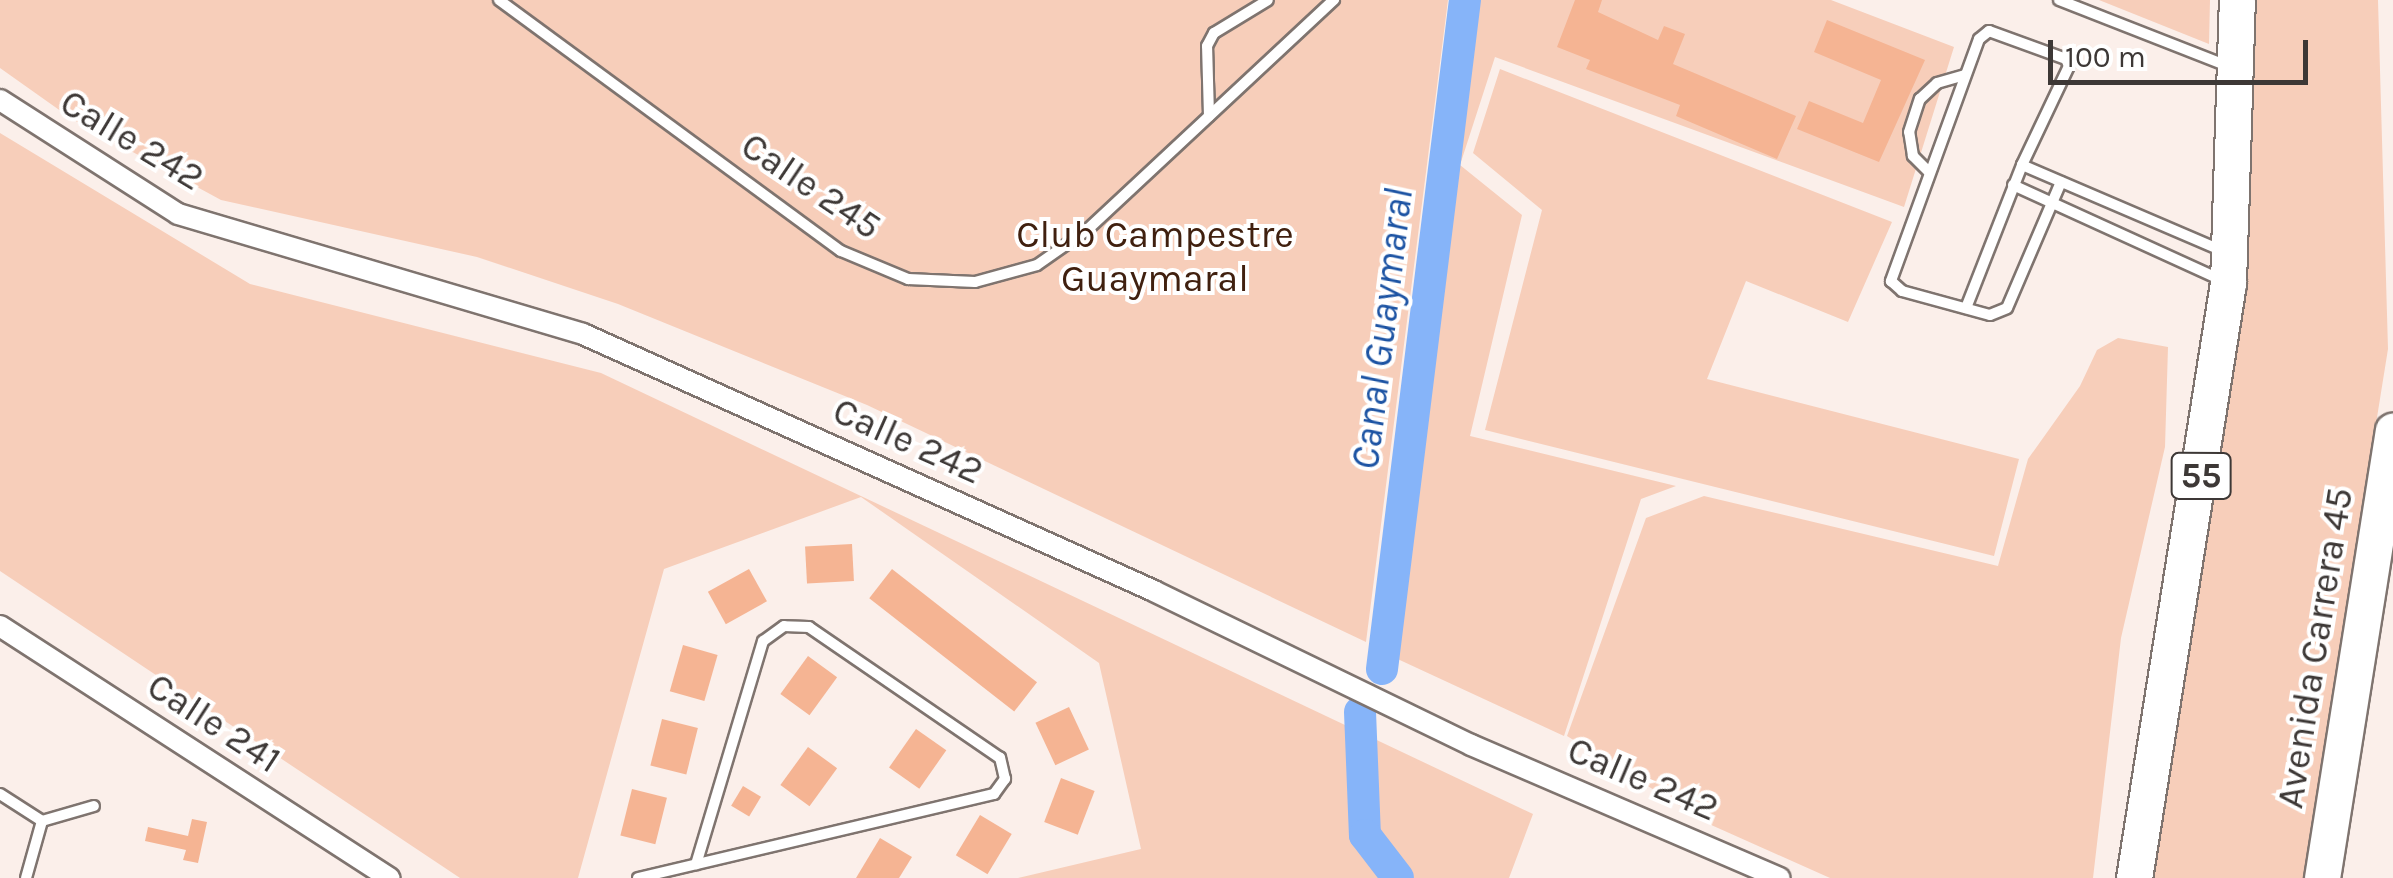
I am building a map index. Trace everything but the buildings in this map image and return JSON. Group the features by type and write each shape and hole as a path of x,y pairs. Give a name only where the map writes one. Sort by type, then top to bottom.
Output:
{"highway":[{"name":"55","path":"2134,878 2229,269 2237,0"},
{"name":"Avenida Carrera 45","path":"2322,878 2384,539 2393,431"}],"street":[{"name":"Calle 242","path":"0,100 178,214 617,348 1154,591 1471,746 1780,878"},
{"name":"Calle 241","path":"0,626 390,878"}],"lane":[{"name":"Calle 245","path":"499,0 840,251 908,279 975,282 1037,265 1087,230 1334,0"},
{"path":"1209,116 1207,46 1214,33 1268,0"},
{"path":"2059,0 2236,70"},
{"path":"1966,308 2013,185 2067,76 2066,59 1988,31 1979,39 1892,281 1902,291 1990,315 2006,308 2061,182"},
{"path":"1929,172 1912,156 1909,132 1920,99 1936,84 1965,76"},
{"path":"2022,165 2229,269"},
{"path":"2013,185 2229,269"},
{"path":"638,878 994,794 1005,778 1000,758 809,628 784,626 763,641 696,864"},
{"path":"0,794 42,821 94,806"},
{"path":"26,878 42,821"}],"green space":[{"name":"Club Campestre Guaymaral","path":"0,0 1448,0 1366,642 867,405 618,304 477,257 221,200 72,119 0,68"},
{"path":"1466,0 1831,0 1954,47 1904,207 1495,57 1460,165 1522,215 1470,436 1676,486 1641,499 1564,736 1376,649"},
{"path":"2099,0 2210,0 2209,44"},
{"path":"2253,0 2378,0 2388,349 2303,878 2152,878 2249,232"},
{"path":"1500,69 1892,222 1848,322 1746,281 1707,379 2019,459 1994,556 1485,430 1542,210 1473,153"},
{"path":"0,133 250,284 601,373 1533,814 1509,878 1018,878 1141,849 1099,663 861,497 664,569 578,878 460,878 0,571"},
{"path":"2118,338 2168,347 2165,447 2121,638 2093,878 1830,878 1709,824 1567,736 1646,518 1704,496 1998,566 2028,459 2080,386 2097,350"}],"waterway":[{"name":"Canal Guaymaral","path":"1382,669 1465,0"},
{"name":"Canal Guaymaral","path":"1360,712 1365,835 1398,878"}]}
